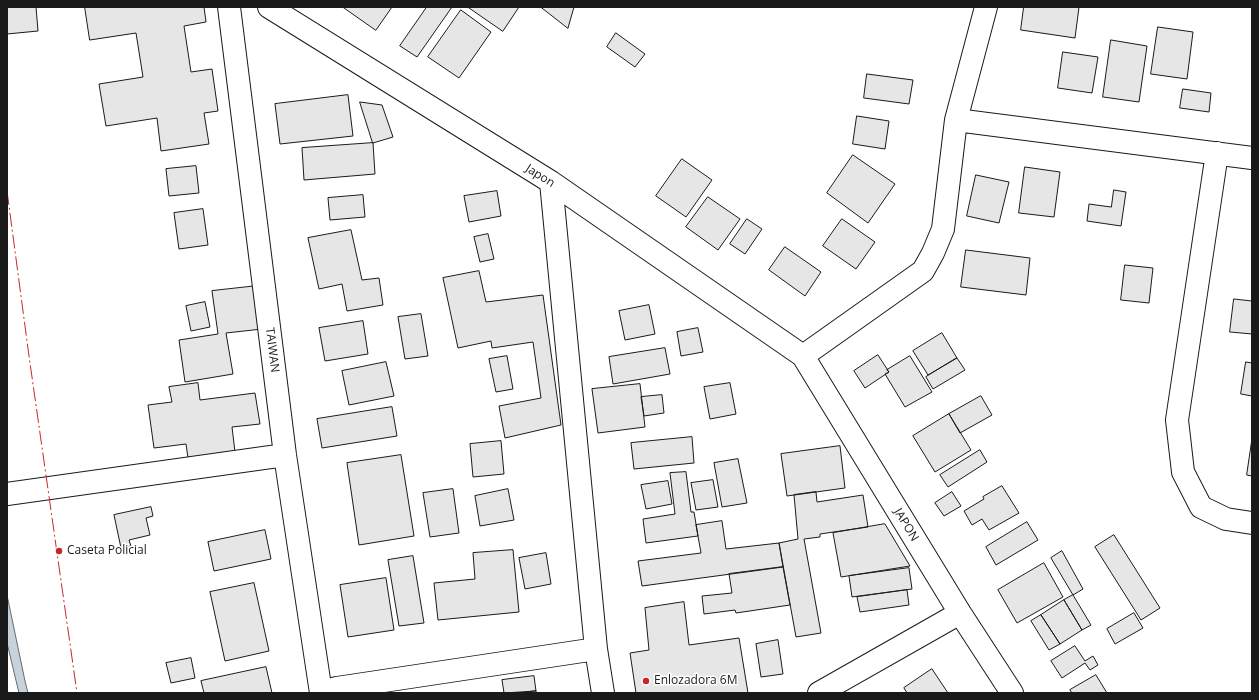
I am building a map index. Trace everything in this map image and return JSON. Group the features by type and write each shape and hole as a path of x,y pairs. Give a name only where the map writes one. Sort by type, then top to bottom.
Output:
{"street":[{"name":"TAIWAN","path":"229,7 285,455 321,692"},
{"name":"Japon","path":"269,7 551,182 803,356"},
{"path":"803,356 922,271 933,253 943,228 956,120 986,7"},
{"path":"956,120 1252,158"},
{"path":"1218,153 1177,420 1183,472 1201,507 1226,519 1252,523"},
{"path":"551,182 596,649 603,693"},
{"name":"JAPON","path":"803,356 960,613 1012,693"},
{"path":"7,494 285,455"},
{"path":"819,693 960,613"},
{"path":"321,692 337,688 596,649"}],"shaded area":[{"path":"7,595 28,693 19,693 7,643"}],"building":[{"path":"7,7 36,7 38,31 7,34"},
{"path":"85,7 204,7 206,22 184,26 191,72 212,69 218,111 204,113 209,144 161,151 157,118 106,126 99,84 143,77 136,33 90,40"},
{"path":"343,7 392,7 376,30"},
{"path":"427,7 452,7 417,57 400,46"},
{"path":"468,7 519,7 503,31"},
{"path":"541,7 574,7 568,28"},
{"path":"1024,7 1079,7 1075,38 1021,30"},
{"path":"461,10 491,32 459,78 428,57"},
{"path":"1158,27 1193,32 1187,79 1151,74"},
{"path":"616,33 645,54 635,67 607,47"},
{"path":"1111,40 1147,46 1139,102 1103,97"},
{"path":"1063,52 1098,57 1092,93 1058,88"},
{"path":"867,74 913,80 909,104 864,98"},
{"path":"1183,89 1211,93 1209,112 1180,108"},
{"path":"348,95 353,136 280,144 275,104"},
{"path":"360,102 382,105 393,137 373,143"},
{"path":"857,116 889,121 885,149 853,144"},
{"path":"373,143 375,174 304,180 302,148"},
{"path":"853,155 895,184 868,223 827,193"},
{"path":"682,159 712,180 686,217 656,196"},
{"path":"196,166 199,193 169,196 166,169"},
{"path":"1025,167 1060,172 1054,217 1019,213"},
{"path":"976,175 1009,182 999,223 967,216"},
{"path":"1114,190 1126,192 1121,226 1087,221 1089,204 1111,207"},
{"path":"497,191 501,216 469,222 464,196"},
{"path":"363,195 365,217 330,220 328,198"},
{"path":"708,197 740,219 718,250 686,227"},
{"path":"203,209 208,245 179,249 174,213"},
{"path":"747,219 762,229 745,254 730,244"},
{"path":"842,219 875,242 856,269 823,246"},
{"path":"351,230 362,280 379,278 383,305 347,311 342,284 319,289 308,238"},
{"path":"488,234 494,259 480,262 474,237"},
{"path":"785,247 821,272 805,296 769,270"},
{"path":"966,250 1030,258 1026,295 961,287"},
{"path":"1125,265 1153,268 1149,303 1121,300"},
{"path":"479,271 486,302 543,295 561,425 505,438 499,406 541,398 533,342 492,348 491,341 458,348 443,278"},
{"path":"257,286 262,329 226,333 233,374 185,382 179,340 218,334 212,291"},
{"path":"1234,299 1252,301 1252,334 1230,332"},
{"path":"205,302 210,327 191,331 186,306"},
{"path":"649,305 655,334 625,340 619,311"},
{"path":"421,314 428,356 405,359 398,317"},
{"path":"363,321 368,354 325,361 319,328"},
{"path":"698,328 703,352 681,356 677,332"},
{"path":"942,333 957,358 928,375 913,351"},
{"path":"665,348 670,374 613,384 609,357"},
{"path":"878,355 889,372 865,388 854,371"},
{"path":"507,356 513,389 496,392 489,359"},
{"path":"910,356 932,392 905,407 885,374 889,372 887,370"},
{"path":"957,358 965,370 933,389 926,377"},
{"path":"386,362 394,396 349,405 342,371"},
{"path":"1246,362 1252,363 1252,396 1241,394"},
{"path":"198,383 200,400 255,393 260,424 232,427 235,452 188,458 186,444 154,448 148,405 172,402 169,387"},
{"path":"730,383 736,414 710,419 704,387"},
{"path":"640,384 645,427 598,433 592,389"},
{"path":"662,395 664,413 644,416 641,397"},
{"path":"981,396 992,415 960,433 949,414"},
{"path":"392,407 397,436 322,448 317,419"},
{"path":"949,414 971,450 935,472 913,436"},
{"path":"692,437 694,463 634,469 631,443"},
{"path":"1252,439 1252,476 1247,475"},
{"path":"501,441 504,474 473,477 470,444"},
{"path":"840,446 845,488 787,496 781,454"},
{"path":"980,450 987,462 948,487 940,475"},
{"path":"401,455 414,536 359,545 347,463"},
{"path":"738,459 747,503 722,507 714,463"},
{"path":"686,472 691,512 694,512 698,536 646,543 643,519 675,514 670,473"},
{"path":"713,480 718,507 696,510 691,483"},
{"path":"668,481 672,504 646,509 641,485"},
{"path":"1002,486 1019,513 989,530 982,519 972,525 964,511 984,499 983,497"},
{"path":"453,489 459,533 430,537 423,493"},
{"path":"508,489 514,520 480,526 475,496"},
{"path":"816,492 817,502 863,495 868,527 820,534 820,537 804,539 821,633 796,637 779,543 798,539 794,495"},
{"path":"952,492 961,506 944,516 935,503"},
{"path":"151,507 153,516 146,518 150,535 129,540 131,546 121,548 114,515"},
{"path":"722,521 726,549 779,543 783,567 642,586 638,561 701,553 696,525"},
{"path":"1027,522 1038,540 996,565 986,547"},
{"path":"885,524 910,566 841,577 833,533"},
{"path":"265,530 271,559 214,571 208,542"},
{"path":"1114,535 1160,608 1141,620 1095,547"},
{"path":"513,550 519,612 438,620 434,583 475,579 473,553"},
{"path":"1062,551 1083,589 1073,595 1051,558"},
{"path":"546,553 551,584 525,589 519,558"},
{"path":"413,556 424,623 399,626 388,560"},
{"path":"1044,563 1063,597 1017,623 998,590"},
{"path":"783,567 790,605 736,613 735,610 704,614 702,596 732,593 729,574"},
{"path":"909,568 912,589 852,597 849,576"},
{"path":"386,578 394,630 348,637 340,585"},
{"path":"254,583 269,651 225,661 210,592"},
{"path":"907,590 909,605 860,612 857,597"},
{"path":"1073,595 1091,625 1082,630 1064,600"},
{"path":"1064,600 1082,630 1060,644 1041,615"},
{"path":"684,602 689,645 739,638 748,693 636,693 630,653 649,650 645,608"},
{"path":"1134,613 1143,628 1115,644 1107,629"},
{"path":"1041,615 1060,644 1049,650 1031,621"},
{"path":"778,640 783,674 761,677 756,644"},
{"path":"1075,646 1085,661 1093,656 1098,665 1090,670 1085,663 1062,678 1051,661"},
{"path":"191,658 195,678 171,683 166,663"},
{"path":"266,667 272,693 204,693 201,681"},
{"path":"932,669 948,693 907,693 904,688"},
{"path":"1096,675 1107,693 1072,693 1070,690"},
{"path":"534,676 536,691 504,693 502,680"},
{"path":"536,691 536,693 520,693"}],"power":[{"path":"7,191 77,693"}],"place":[{"name":"Caseta Policial","path":"59,551"},
{"name":"Enlozadora 6M","path":"646,681"}]}
